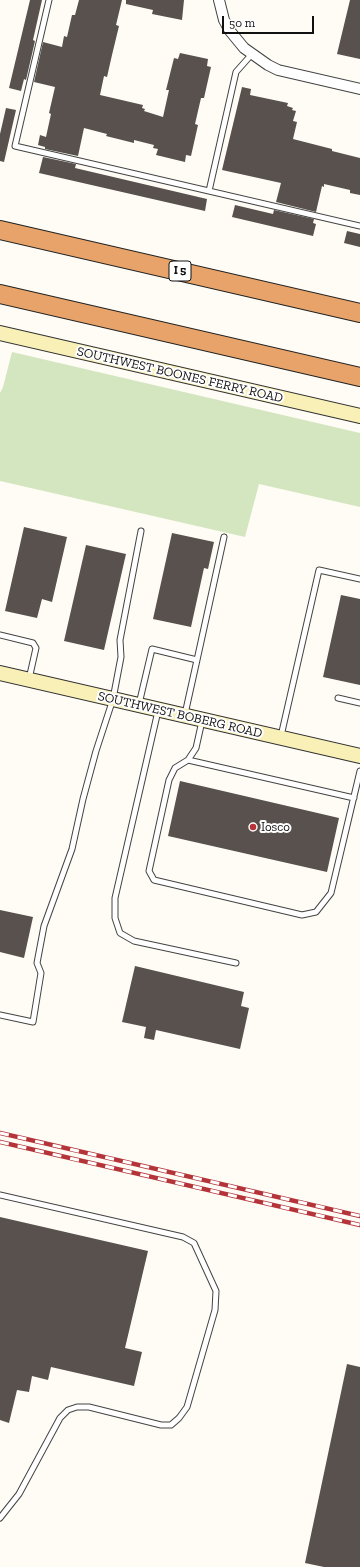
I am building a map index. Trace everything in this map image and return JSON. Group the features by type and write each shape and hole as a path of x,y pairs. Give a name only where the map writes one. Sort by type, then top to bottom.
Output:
{"highway":[{"name":"I 5","path":"0,230 360,313"},
{"path":"0,294 360,377"}],"street":[{"path":"218,0 224,20 230,31 244,48 268,65 278,70 360,89"},
{"name":"SOUTHWEST BOONES FERRY ROAD","path":"0,333 360,416"},
{"name":"SOUTHWEST BOBERG ROAD","path":"0,673 360,756"}],"lane":[{"path":"49,0 15,146 360,226"},
{"path":"209,191 236,72 252,54"},
{"path":"0,1015 33,1022 41,973 37,963 44,926 72,849 85,792 113,699 121,657 120,640 142,531"},
{"path":"184,716 224,537"},
{"path":"280,738 319,570 360,579"},
{"path":"0,635 33,643 36,648 29,680"},
{"path":"139,705 152,650 197,660"},
{"path":"338,698 360,702"},
{"path":"158,710 115,898 115,918 120,933 134,941 236,963"},
{"path":"202,720 196,748 188,760 175,768 169,780 149,871 154,880 302,915 316,912 331,893 360,771"},
{"path":"188,760 354,798"},
{"path":"0,1195 183,1237 194,1243 216,1291 215,1310 187,1407 180,1418 171,1424 161,1425 89,1407 77,1407 68,1410 60,1418 19,1494 0,1518"}],"green space":[{"path":"12,352 360,433 360,507 259,484 245,537 0,481 0,393"}],"building":[{"path":"30,0 42,0 26,80 24,79 21,91 9,88"},
{"path":"79,0 122,0 116,25 119,26 107,77 104,76 100,95 143,105 142,108 145,109 144,111 163,117 169,90 166,90 174,58 178,59 180,53 208,59 207,66 211,67 204,98 201,98 195,124 198,125 191,156 186,155 185,162 156,155 158,149 153,148 154,145 134,140 134,143 106,136 107,134 84,128 78,156 45,149 45,147 38,145 40,135 46,137 51,114 49,113 55,87 34,82 43,42 62,47 64,36 67,37 72,15 75,15"},
{"path":"126,0 184,0 182,20 152,14 153,10 126,4"},
{"path":"350,0 360,0 360,59 337,54"},
{"path":"242,87 251,89 250,95 288,103 287,106 296,111 293,121 297,122 293,139 360,158 360,195 350,193 350,190 324,184 324,187 322,186 316,212 276,202 281,183 222,170"},
{"path":"6,108 16,110 4,162 0,161 0,134"},
{"path":"43,157 76,164 75,168 207,199 205,211 39,173"},
{"path":"235,205 273,214 274,210 314,219 313,223 316,224 313,236 232,217"},
{"path":"347,231 360,234 360,247 344,243"},
{"path":"24,527 67,537 52,602 42,599 37,618 5,611"},
{"path":"172,533 214,542 208,569 204,568 191,627 153,619"},
{"path":"86,545 126,554 104,650 64,641"},
{"path":"341,595 360,599 360,685 323,677"},
{"name":"Iosco","path":"180,781 339,818 327,872 168,836"},
{"path":"0,910 33,917 24,958 0,952"},
{"path":"135,966 244,992 241,1006 249,1008 240,1049 156,1030 154,1040 144,1038 146,1027 122,1022"},
{"path":"0,1217 148,1251 125,1348 142,1352 134,1386 51,1367 48,1380 32,1376 29,1392 17,1390 9,1423 0,1420"},
{"path":"347,1364 360,1367 360,1567 324,1567 305,1563"}],"railway":[{"path":"0,1133 360,1216"},
{"path":"0,1142 360,1225"}],"place":[{"name":"Iosco","path":"253,827"}]}
